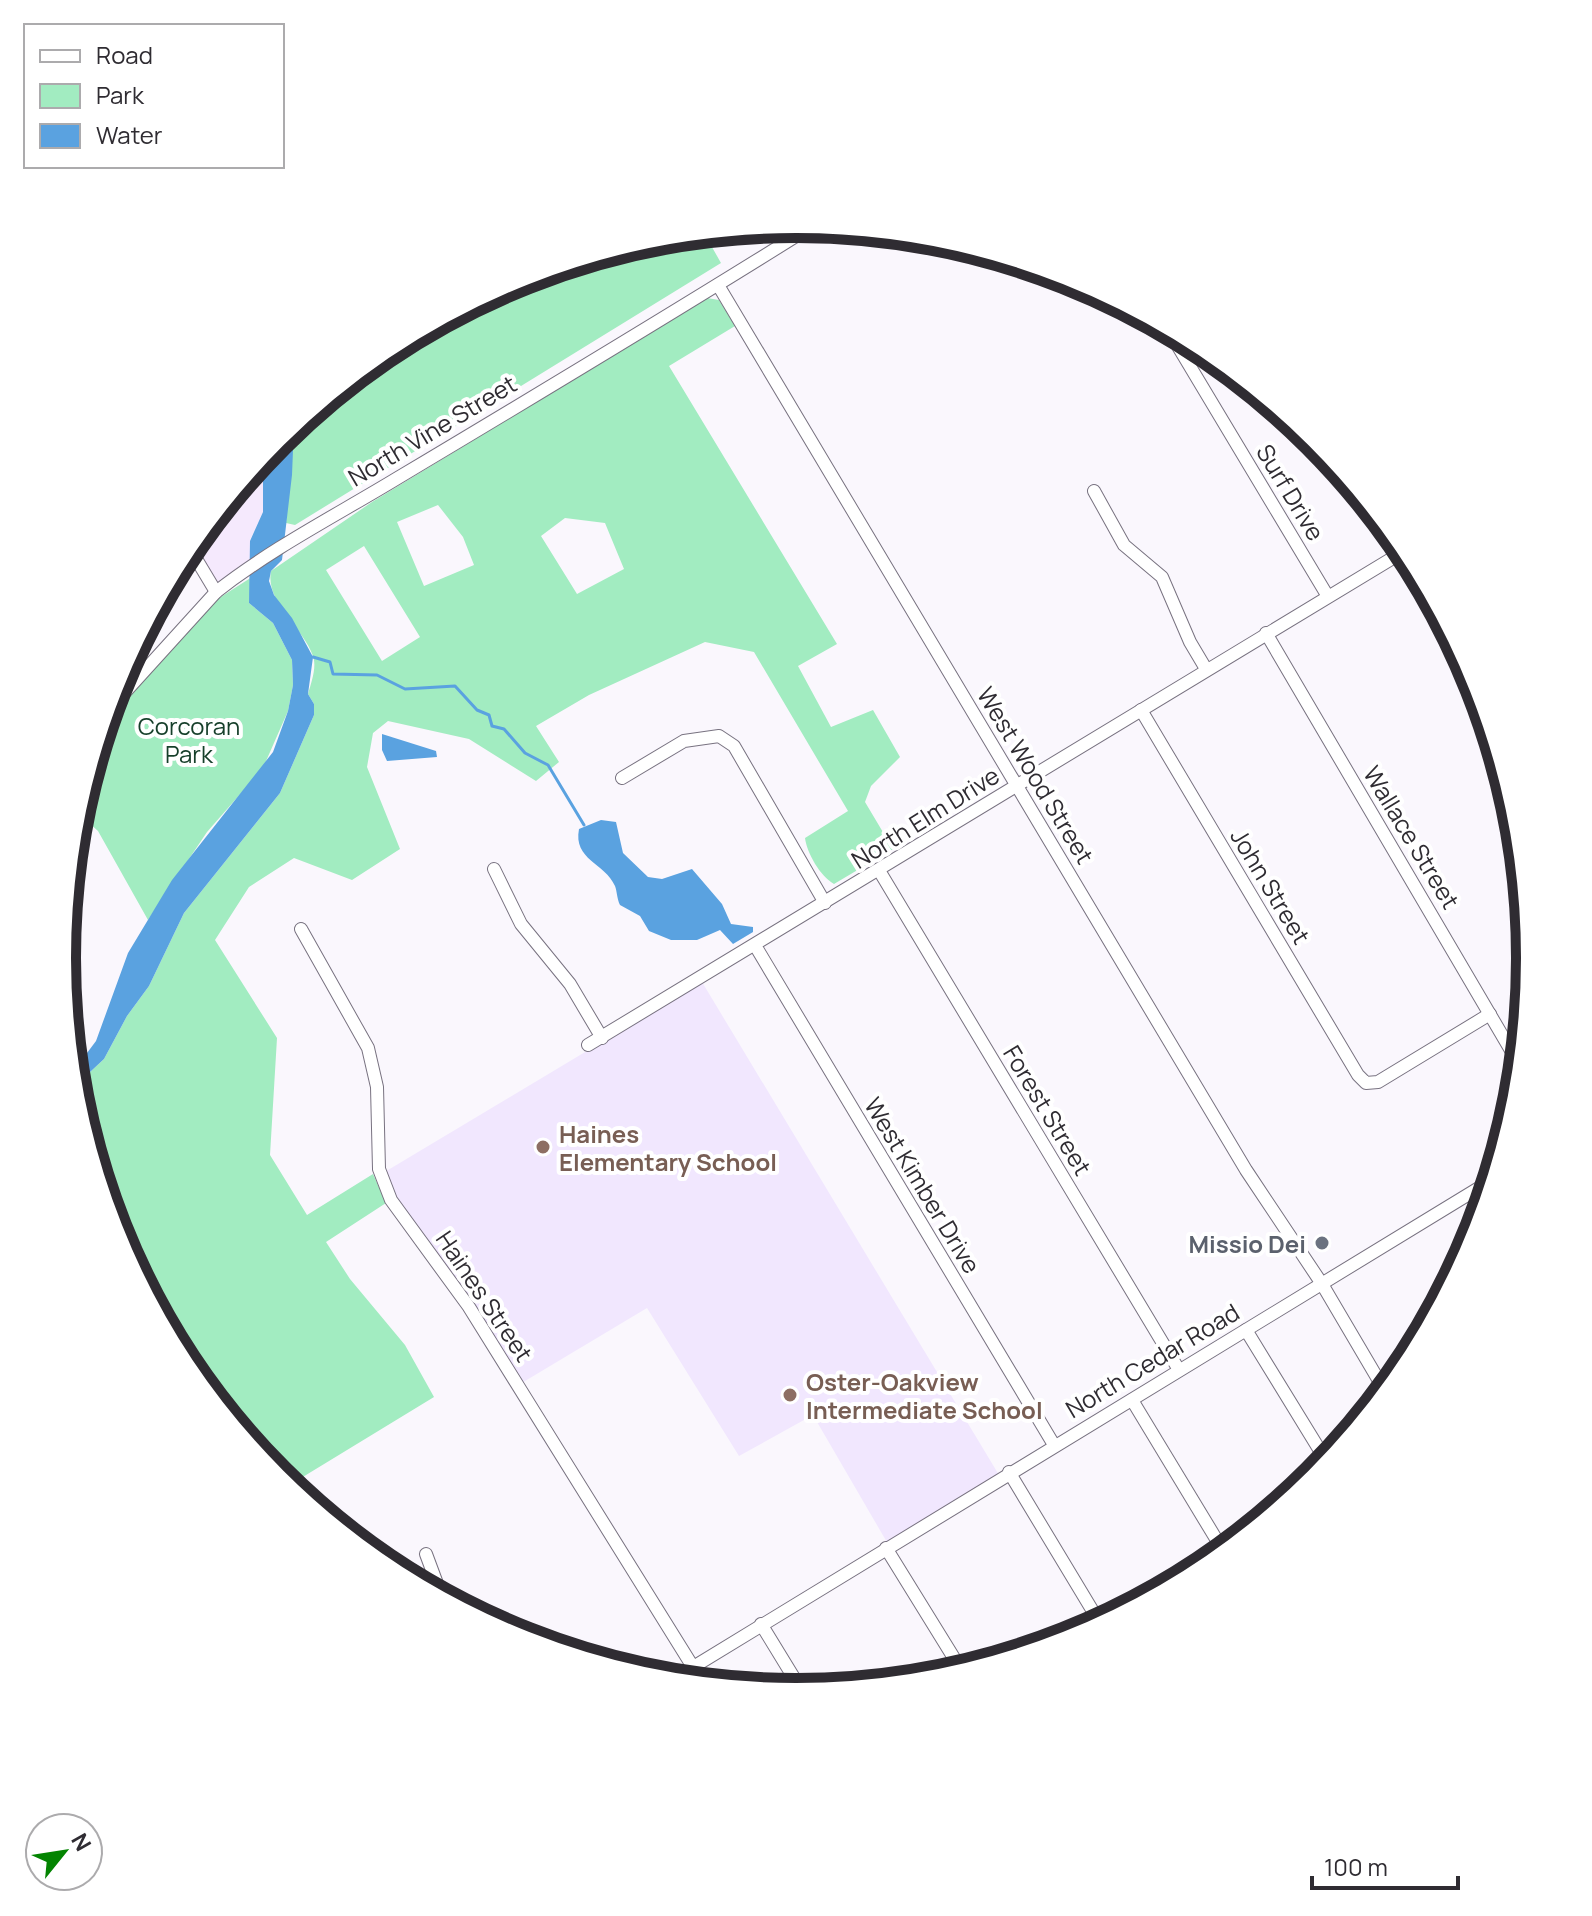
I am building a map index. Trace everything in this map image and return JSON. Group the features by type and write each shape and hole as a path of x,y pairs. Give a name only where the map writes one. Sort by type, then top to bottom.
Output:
{"street":[{"name":"North Vine Street","path":"129,688 216,592 234,578 299,534 793,238"},
{"name":"West Wood Street","path":"718,285 1259,1191 1322,1284 1379,1380"},
{"name":"Surf Drive","path":"1179,349 1327,595"},
{"path":"1094,491 1124,545 1162,577 1174,597 1190,642 1206,669"},
{"name":"North Elm Drive","path":"588,1045 880,872 1206,669 1394,557"},
{"path":"196,559 216,592"},
{"name":"Wallace Street","path":"1266,633 1510,1049"},
{"name":"John Street","path":"1141,710 1358,1075 1366,1083 1378,1082 1490,1014"},
{"path":"622,778 684,741 701,736 719,736 734,746 825,903"},
{"path":"494,869 521,924 570,984 602,1038"},
{"name":"Forest Street","path":"880,872 1179,1370"},
{"name":"Haines Street","path":"301,929 368,1048 377,1087 379,1169 391,1200 469,1307 693,1667"},
{"name":"West Kimber Drive","path":"756,947 1054,1445"},
{"name":"North Cedar Road","path":"689,1670 1478,1188"},
{"path":"1246,1330 1320,1451"},
{"path":"1132,1400 1217,1541"},
{"path":"1009,1472 1094,1613"},
{"path":"886,1548 955,1659"},
{"path":"426,1554 437,1582"},
{"path":"761,1624 794,1678"}],"shaded area":[{"path":"263,474 263,512 250,540 251,562 216,589 198,557"},
{"path":"702,982 999,1475 888,1544 813,1415 739,1456 647,1308 520,1384 392,1197 383,1173"}],"green space":[{"path":"710,243 721,263 295,525 286,523 292,444 321,417 396,359 436,334 520,293 565,276 656,252"},
{"path":"707,298 719,300 735,326 669,366 837,644 798,666 831,727 873,710 900,757 871,786 865,802 893,849 834,884 819,870 805,838 848,811 754,652 705,642 589,695 536,726 559,762 536,781 469,739 388,721 373,733 367,767 400,849 352,880 294,858 249,887 215,940 277,1038 270,1155 307,1215 373,1174 386,1203 326,1242 350,1279 405,1345 434,1397 300,1479 255,1433 225,1396 172,1318 131,1234 114,1189 86,1076 104,1059 127,1016 149,986 184,913 280,793 314,715 314,704 308,694 314,670 313,656 274,594 271,571 372,502","holes":["438,505 463,537 474,565 424,586 397,522","565,518 605,523 624,569 577,594 541,536","364,546 420,637 382,661 326,570"]},
{"name":"Corcoran Park","path":"252,577 249,603 273,623 292,660 293,685 288,711 263,768 207,832 148,920 98,831 89,823 90,818 124,701 216,600"}],"water":[{"path":"293,443 282,560 271,571 269,581 274,595 292,618 313,657 308,694 314,704 314,715 280,793 184,913 149,986 127,1016 104,1059 86,1076 83,1058 96,1041 128,953 172,880 273,752 288,711 293,685 292,660 273,623 249,603 250,541 263,512 263,474"},
{"path":"382,734 436,751 437,757 387,761 382,750"},
{"path":"601,820 616,822 623,853 648,877 662,879 692,869 722,904 731,924 753,927 753,932 733,944 720,930 697,940 671,940 649,931 640,916 620,905 610,878 581,848 579,829"}],"waterway":[{"path":"313,657 330,662 333,674 377,675 405,689 455,686 477,710 489,715 492,726 504,729 525,753 548,765 584,825"}],"place":[{"name":"Haines Elementary School","path":"543,1147"},
{"name":"Missio Dei","path":"1322,1243"},
{"name":"Oster-Oakview Intermediate School","path":"790,1395"}]}
